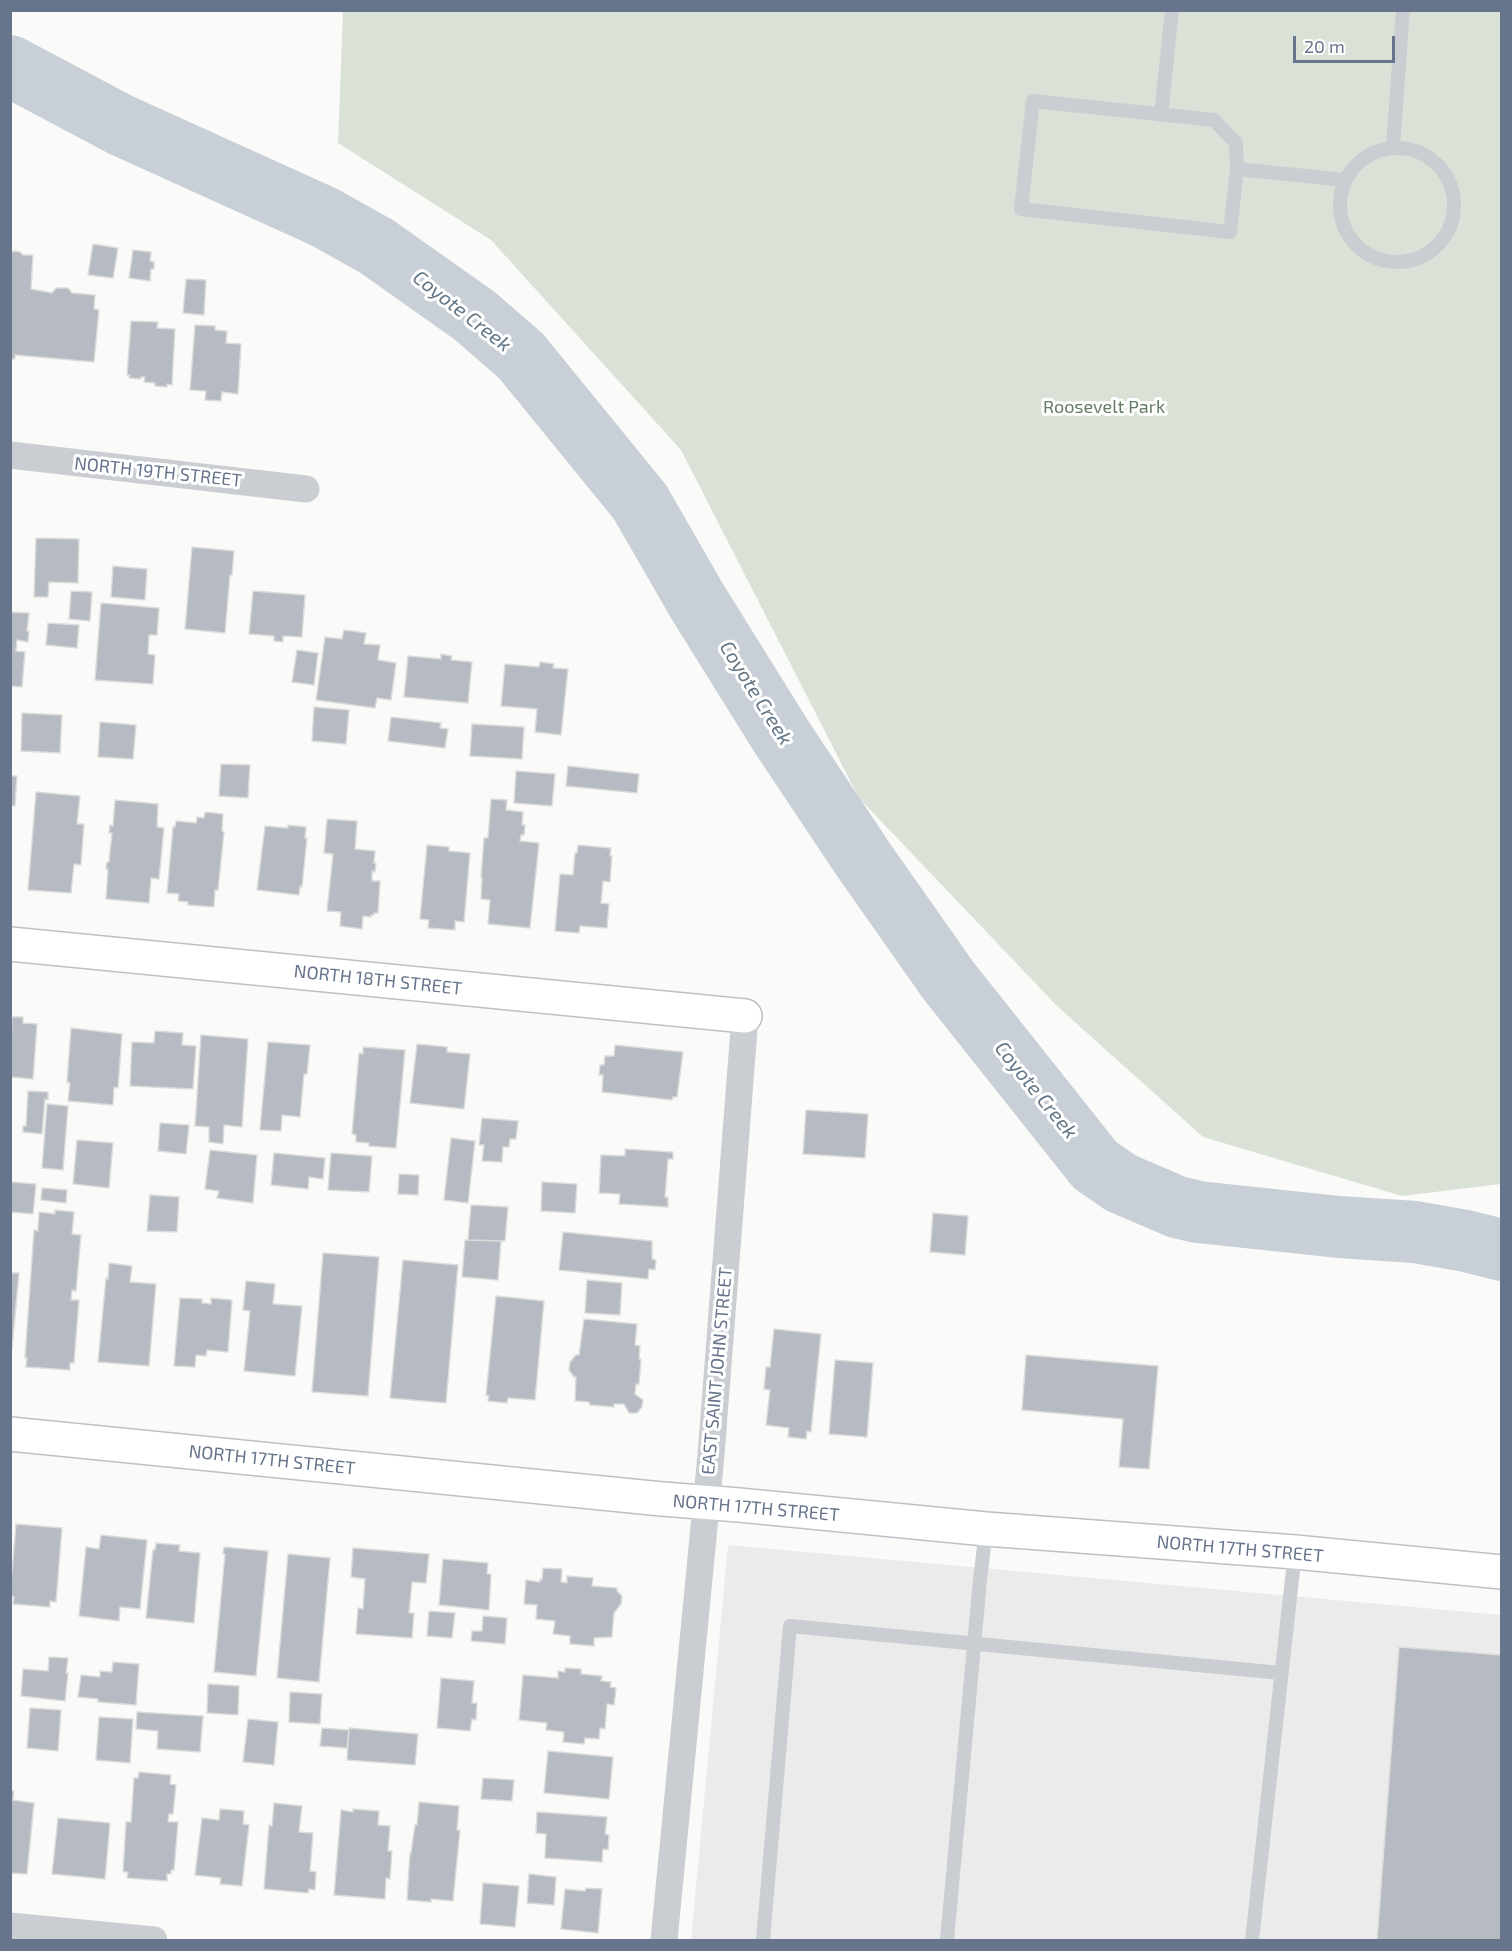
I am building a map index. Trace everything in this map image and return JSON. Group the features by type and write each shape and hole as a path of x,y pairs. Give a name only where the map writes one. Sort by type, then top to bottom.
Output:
{"main road":[{"name":"NORTH 18TH STREET","path":"10,944 745,1016"},
{"name":"NORTH 17TH STREET","path":"10,1434 986,1529 1294,1552 1502,1572"}],"street":[{"name":"NORTH 19TH STREET","path":"10,455 306,489"},
{"name":"EAST SAINT JOHN STREET","path":"664,1941 712,1443 745,1016"},
{"path":"10,1926 154,1941"}],"lane":[{"path":"1161,115 1172,10"},
{"path":"1392,147 1403,10"},
{"path":"1033,101 1214,120 1236,143 1237,169 1230,232 1021,209 1033,101"},
{"path":"1392,147 1411,149 1429,156 1443,169 1452,185 1455,204 1452,223 1444,239 1430,253 1413,260 1394,263 1376,259 1360,249 1347,234 1341,217 1340,198 1345,180 1357,164 1373,152 1392,147"},
{"path":"1237,169 1345,180"},
{"path":"947,1941 986,1529"},
{"path":"1252,1941 1294,1552"},
{"path":"763,1941 790,1626 1281,1674"}],"shaded area":[{"path":"728,1545 1501,1615 1501,1940 691,1940"}],"green space":[{"name":"Roosevelt Park","path":"343,11 1501,11 1501,1184 1402,1196 1203,1137 1057,1006 859,798 681,450 491,240 338,143"}],"building":[{"path":"93,244 118,248 113,278 88,275"},
{"path":"133,250 151,252 150,261 154,262 154,269 151,269 150,281 129,278"},
{"path":"14,251 23,255 33,255 31,289 52,293 56,288 68,288 72,293 95,295 94,309 99,310 94,362 15,355 15,359 10,359 10,253"},
{"path":"186,279 206,280 204,315 183,313"},
{"path":"131,321 158,322 157,328 175,329 172,385 155,386 155,383 144,382 145,377 129,378 130,375 127,375"},
{"path":"195,325 215,326 215,330 227,331 226,343 241,344 238,394 222,392 221,401 205,400 206,391 190,390"},
{"path":"36,538 79,539 78,583 49,582 48,597 34,597"},
{"path":"192,547 234,551 225,633 185,629"},
{"path":"113,566 147,569 145,600 111,597"},
{"path":"71,591 92,592 90,621 69,619"},
{"path":"253,591 305,595 302,637 283,636 283,642 274,641 274,636 249,634"},
{"path":"101,603 159,608 157,635 149,635 148,654 155,655 153,684 95,680"},
{"path":"10,612 29,613 28,642 17,640 16,651 25,652 22,687 10,686"},
{"path":"48,623 79,625 77,648 46,645"},
{"path":"344,630 366,633 364,644 380,645 378,660 396,663 391,700 377,698 375,708 316,700 325,637 342,639"},
{"path":"297,650 318,653 314,685 292,682"},
{"path":"441,654 452,656 451,660 472,662 468,703 404,697 408,656 441,659"},
{"path":"540,662 554,664 553,668 568,669 561,735 535,732 537,709 501,706 505,664 539,667"},
{"path":"314,707 349,710 346,744 312,741"},
{"path":"22,713 62,715 60,753 21,751"},
{"path":"391,717 441,723 440,728 448,729 445,748 388,741"},
{"path":"100,722 136,725 133,759 98,757"},
{"path":"472,724 524,727 522,759 470,756"},
{"path":"221,764 250,765 248,798 219,796"},
{"path":"568,766 639,774 637,793 566,786"},
{"path":"516,771 555,774 552,806 514,803"},
{"path":"10,776 17,776 15,806 10,805"},
{"path":"36,792 80,796 77,824 84,824 81,865 74,864 71,893 28,890"},
{"path":"491,799 507,800 506,810 523,812 524,835 521,835 520,841 539,843 530,928 488,924 490,900 481,899 481,877 484,838 488,838"},
{"path":"115,800 158,804 157,827 164,828 159,879 151,878 149,903 106,899 108,869 106,869 107,862 109,862 112,833 109,833 110,825 113,826"},
{"path":"205,812 223,814 222,831 224,832 214,907 188,905 188,902 178,901 179,894 167,893 173,827 176,821 196,823 197,817 204,818"},
{"path":"327,819 357,821 355,849 375,851 374,863 376,863 375,872 372,871 372,881 380,881 378,913 374,913 371,917 363,916 362,929 340,926 341,912 327,911 333,854 324,853"},
{"path":"288,825 306,827 302,887 300,886 299,895 257,890 265,826 288,828"},
{"path":"427,845 449,847 449,851 470,853 464,922 455,921 455,930 428,928 429,920 420,919"},
{"path":"578,845 611,848 610,882 603,881 601,903 609,904 607,928 580,926 579,933 555,931 560,874 573,875"},
{"path":"12,1017 23,1017 23,1023 37,1024 33,1079 10,1077"},
{"path":"71,1028 122,1034 118,1088 114,1087 113,1105 68,1101"},
{"path":"155,1031 183,1033 182,1045 196,1046 193,1089 130,1086 132,1042 154,1043"},
{"path":"201,1035 248,1039 242,1127 224,1125 223,1144 209,1142 209,1127 195,1126"},
{"path":"268,1042 310,1045 307,1074 304,1074 300,1117 282,1115 281,1131 260,1130"},
{"path":"417,1044 447,1047 447,1052 470,1054 464,1109 410,1103"},
{"path":"615,1045 683,1052 677,1097 673,1097 672,1100 602,1092 603,1075 599,1075 600,1065 604,1065 605,1056 614,1056"},
{"path":"363,1047 405,1050 396,1148 369,1146 369,1143 356,1142 356,1135 352,1134 359,1053 363,1054"},
{"path":"28,1091 48,1092 48,1100 45,1099 42,1134 23,1132 23,1126 26,1126"},
{"path":"47,1104 68,1106 63,1170 42,1168"},
{"path":"806,1110 868,1114 865,1158 803,1154"},
{"path":"482,1118 518,1121 516,1139 510,1139 509,1147 503,1147 502,1162 482,1161 484,1145 479,1145"},
{"path":"160,1123 189,1125 186,1154 158,1151"},
{"path":"451,1138 475,1141 468,1203 444,1200"},
{"path":"77,1140 113,1143 109,1188 73,1184"},
{"path":"625,1149 673,1152 673,1159 668,1159 665,1197 668,1197 668,1207 619,1204 620,1194 599,1193 601,1155 625,1156"},
{"path":"210,1150 257,1155 253,1203 217,1198 219,1191 205,1189"},
{"path":"274,1153 325,1158 323,1179 309,1177 308,1189 271,1185"},
{"path":"331,1153 372,1156 369,1192 328,1190"},
{"path":"399,1174 419,1175 418,1195 398,1194"},
{"path":"10,1182 36,1184 33,1214 10,1212"},
{"path":"542,1182 577,1184 575,1213 541,1211"},
{"path":"42,1188 67,1190 66,1203 41,1200"},
{"path":"150,1195 179,1197 177,1232 147,1231"},
{"path":"471,1205 508,1207 505,1241 468,1240"},
{"path":"55,1210 74,1212 72,1234 81,1235 76,1291 72,1290 71,1300 79,1300 74,1363 70,1363 70,1370 26,1367 27,1358 25,1358 34,1230 38,1231 39,1212 55,1214"},
{"path":"933,1213 968,1216 965,1255 930,1252"},
{"path":"563,1232 652,1241 652,1259 656,1260 655,1270 649,1269 648,1279 559,1270"},
{"path":"465,1240 501,1241 498,1280 462,1277"},
{"path":"323,1253 379,1257 368,1396 312,1392"},
{"path":"403,1260 458,1265 446,1403 390,1398"},
{"path":"109,1263 132,1266 130,1282 156,1284 149,1366 98,1362"},
{"path":"10,1273 19,1273 12,1349 10,1349"},
{"path":"587,1280 622,1283 620,1315 585,1313"},
{"path":"246,1281 275,1284 273,1304 302,1306 295,1376 244,1371 250,1311 243,1310"},
{"path":"496,1296 544,1301 535,1400 508,1398 507,1403 488,1401 489,1396 486,1395"},
{"path":"180,1298 202,1299 202,1303 211,1304 211,1298 232,1300 228,1352 207,1350 206,1356 196,1355 195,1367 174,1366"},
{"path":"584,1319 637,1324 635,1345 640,1346 639,1359 641,1359 639,1384 636,1384 635,1394 643,1400 642,1407 637,1413 629,1413 624,1404 614,1404 614,1407 575,1401 576,1377 569,1370 570,1362 576,1355 579,1355"},
{"path":"774,1329 821,1334 811,1432 807,1431 806,1439 788,1437 789,1428 766,1425 770,1390 764,1389 766,1367 770,1367"},
{"path":"1026,1355 1158,1366 1149,1469 1119,1467 1123,1419 1022,1410"},
{"path":"835,1360 873,1363 867,1437 829,1434"},
{"path":"16,1524 62,1528 56,1602 50,1601 50,1607 13,1604 14,1597 10,1596"},
{"path":"101,1535 147,1540 140,1609 120,1607 119,1621 79,1616 86,1547 99,1549"},
{"path":"156,1543 180,1545 179,1551 200,1553 194,1623 146,1618 153,1550 155,1550"},
{"path":"224,1547 268,1551 256,1676 214,1672"},
{"path":"353,1548 429,1554 426,1583 412,1582 409,1613 414,1613 412,1638 356,1634 358,1608 363,1609 365,1579 351,1577"},
{"path":"288,1554 330,1558 319,1682 277,1678"},
{"path":"443,1559 488,1563 487,1574 491,1574 489,1610 439,1605"},
{"path":"543,1568 562,1569 561,1582 567,1583 567,1576 593,1578 592,1586 617,1588 622,1596 621,1604 614,1613 612,1637 594,1638 594,1646 570,1644 570,1636 553,1634 555,1621 536,1619 537,1605 524,1604 526,1580 540,1582"},
{"path":"429,1611 455,1613 452,1638 427,1636"},
{"path":"483,1616 507,1618 505,1644 471,1641 472,1631 482,1631"},
{"path":"1399,1647 1502,1655 1502,1940 1377,1940"},
{"path":"49,1657 68,1658 65,1701 21,1696 23,1669 48,1671"},
{"path":"113,1662 139,1664 136,1705 98,1702 98,1699 78,1697 81,1675 100,1677 100,1671 112,1672"},
{"path":"565,1668 581,1669 581,1674 602,1676 601,1681 611,1682 610,1687 616,1688 614,1705 607,1704 605,1729 600,1728 599,1739 585,1738 584,1744 563,1742 564,1732 546,1730 547,1723 519,1720 523,1675 558,1678 558,1671 565,1672"},
{"path":"441,1678 474,1681 472,1703 477,1703 476,1720 472,1719 470,1731 437,1728"},
{"path":"208,1684 239,1686 238,1715 207,1713"},
{"path":"290,1692 322,1694 320,1724 289,1722"},
{"path":"30,1708 61,1710 58,1751 27,1748"},
{"path":"137,1712 203,1716 200,1752 157,1749 158,1731 136,1729"},
{"path":"99,1717 133,1719 130,1763 96,1760"},
{"path":"248,1719 278,1722 274,1765 243,1762"},
{"path":"322,1728 349,1730 347,1748 320,1746"},
{"path":"349,1728 418,1734 415,1765 347,1760"},
{"path":"548,1751 613,1757 609,1799 544,1793"},
{"path":"139,1772 171,1775 170,1784 176,1785 173,1814 169,1814 168,1822 178,1822 174,1870 171,1870 171,1874 167,1874 167,1881 127,1878 128,1872 123,1872 126,1822 131,1822 134,1778 138,1778"},
{"path":"483,1778 514,1780 512,1801 481,1799"},
{"path":"10,1791 14,1791 13,1800 34,1803 27,1874 10,1873"},
{"path":"419,1802 459,1806 457,1830 460,1830 453,1901 407,1900 410,1853 415,1825 417,1825"},
{"path":"274,1803 302,1806 299,1832 313,1833 310,1871 316,1872 315,1890 309,1889 308,1893 264,1889 269,1825 272,1826"},
{"path":"220,1809 244,1811 243,1824 249,1825 242,1886 220,1884 221,1878 195,1875 202,1818 219,1820"},
{"path":"353,1809 379,1811 378,1825 390,1826 388,1851 392,1851 390,1879 386,1878 385,1899 334,1895 341,1810 353,1812"},
{"path":"537,1812 607,1817 605,1834 609,1835 608,1850 603,1849 602,1862 545,1858 546,1834 536,1833"},
{"path":"58,1818 110,1823 105,1879 52,1874"},
{"path":"529,1874 556,1877 554,1905 527,1903"},
{"path":"483,1883 519,1886 515,1927 480,1924"},
{"path":"586,1888 602,1889 598,1933 561,1929 565,1889 585,1891"}],"waterway":[{"name":"Coyote Creek","path":"10,66 121,125 324,217 376,246 475,316 521,356 640,502 697,601 781,736 863,859 948,980 1095,1165 1121,1183 1177,1207 1198,1212 1339,1227 1415,1232 1502,1250"}]}
